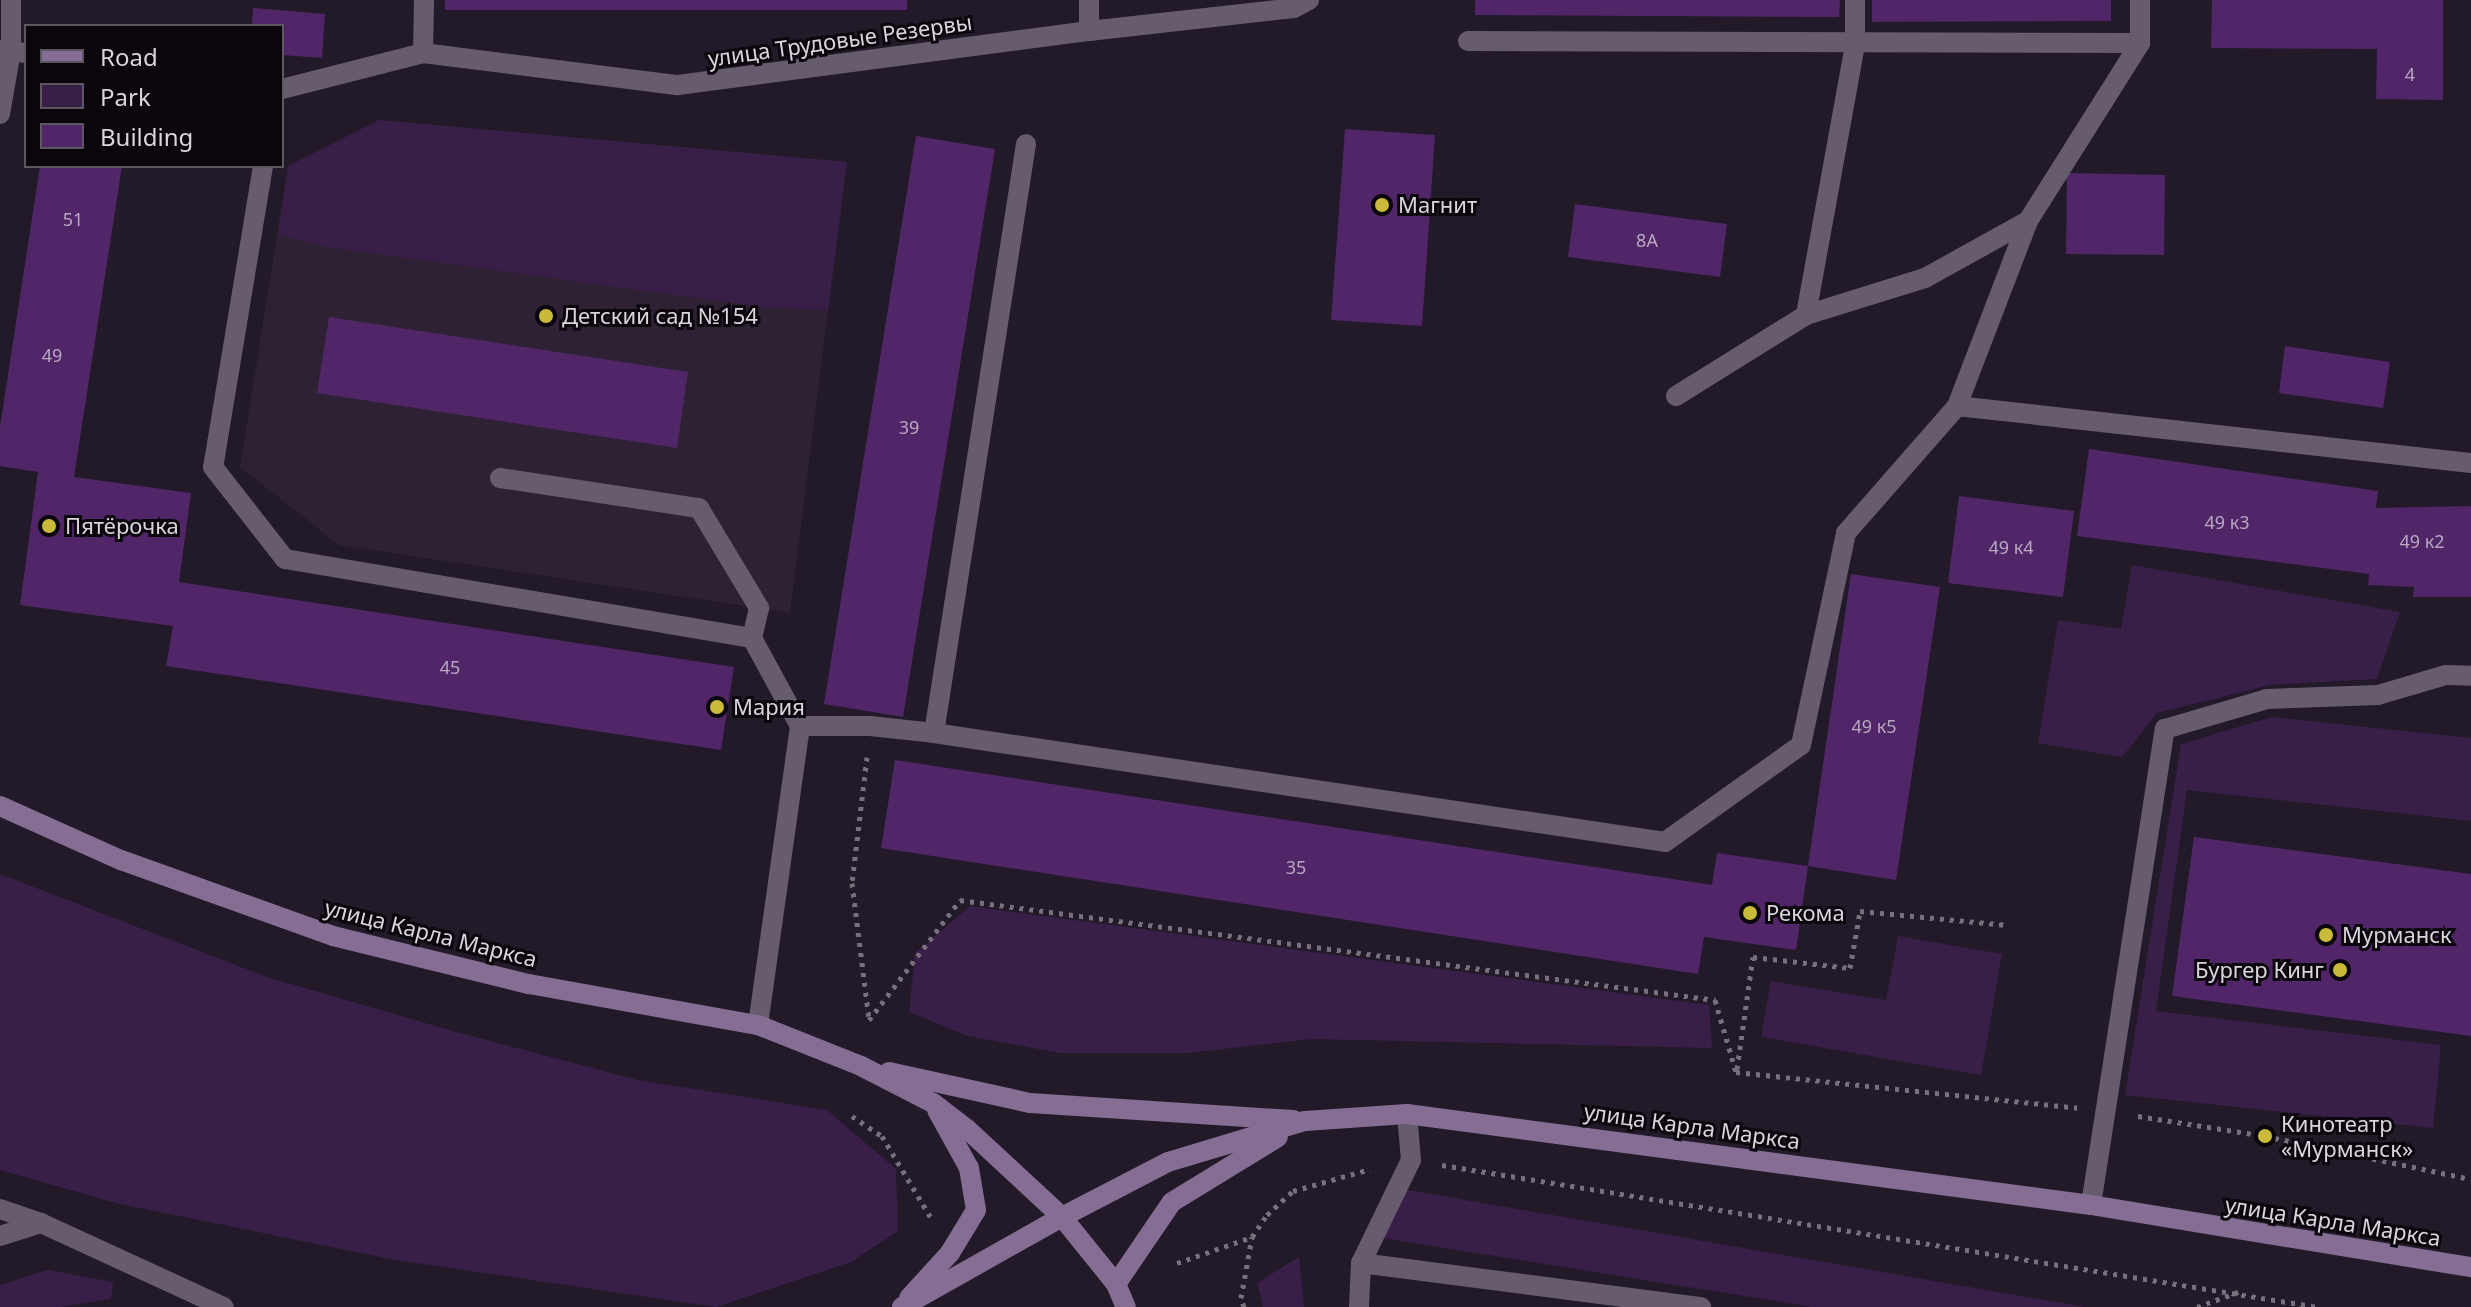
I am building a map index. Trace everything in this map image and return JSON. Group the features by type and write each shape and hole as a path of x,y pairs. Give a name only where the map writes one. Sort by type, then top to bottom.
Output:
{"street":[{"path":"0,114 12,52 11,0"},
{"path":"284,88 423,53 424,0"},
{"path":"1089,0 1089,31"},
{"name":"улица Трудовые Резервы","path":"423,53 678,85 1089,31 1294,8 1309,0"},
{"path":"1806,315 1855,45 1855,0"},
{"path":"800,726 870,726 934,733 1665,842 1801,745 1846,533 1957,406 2028,221 2140,43 2140,0"},
{"path":"1468,41 1855,45 2140,43"},
{"path":"934,733 1026,144"},
{"path":"263,168 213,467 285,559 752,638"},
{"path":"1676,396 1806,315 1925,278 2028,221"},
{"path":"1957,406 2471,463"},
{"path":"500,478 699,508 759,608 752,638 800,726 758,1025"},
{"path":"2091,1205 2165,729 2267,699 2378,695 2446,675 2471,676"},
{"name":"улица Карла Маркса","path":"0,806 121,860 333,936 529,984 758,1025 861,1066"},
{"path":"861,1066 933,1103 967,1129 1062,1217 1116,1284 1126,1307"},
{"path":"861,1066 1030,1103 1305,1121"},
{"path":"901,1307 950,1253 976,1210 969,1168 933,1103"},
{"path":"1359,1307 1361,1263 1411,1160 1407,1114"},
{"name":"улица Карла Маркса","path":"901,1307 1168,1162 1305,1121 1407,1114 2091,1205 2471,1267"},
{"path":"1116,1284 1172,1202 1305,1121"},
{"path":"0,1209 41,1223 224,1307"},
{"path":"0,1236 41,1223"},
{"path":"1361,1263 1701,1307"}],"path":[{"path":"870,726 852,883 869,1020 960,900 1715,1000 1736,1072"},
{"path":"1736,1072 1753,957 1850,968 1860,911 2007,925"},
{"path":"1736,1072 2108,1111 2265,1136 2471,1179"},
{"path":"852,1116 882,1136 931,1218"},
{"path":"1244,1307 1241,1298 1252,1237 1267,1215 1293,1191 1334,1177 1411,1160 2318,1307"},
{"path":"1177,1263 1252,1237"},
{"path":"2197,1307 2239,1292"}],"shaded area":[{"name":"Детский сад №154","path":"379,120 847,162 790,613 339,545 240,467 288,166"}],"green space":[{"path":"379,120 847,162 828,310 769,308 327,247 278,235 288,166"},
{"path":"2132,565 2400,612 2377,679 2270,685 2157,713 2122,757 2038,743 2058,620 2121,629"},
{"path":"2272,717 2471,738 2471,821 2187,790 2156,1011 2441,1045 2433,1128 2125,1095 2181,744"},
{"path":"0,874 267,977 456,1032 638,1080 827,1110 896,1169 898,1231 851,1262 716,1307 396,1260 120,1204 0,1170"},
{"path":"970,906 1709,1005 1712,1048 1311,1039 1188,1053 1060,1053 968,1036 909,1012 915,953"},
{"path":"1898,936 2002,954 1981,1075 1761,1037 1771,981 1886,1000"},
{"path":"1402,1189 2085,1307 1812,1307 1383,1238"},
{"path":"1299,1257 1304,1307 1263,1307 1257,1283"},
{"path":"48,1270 113,1282 111,1299 60,1307 0,1307 0,1285"}],"building":[{"path":"445,0 907,0 907,10 445,10"},
{"path":"1475,0 1840,0 1839,17 1475,15"},
{"path":"1872,0 2111,0 2111,21 1872,22"},
{"path":"2212,0 2443,0 2443,100 2376,99 2377,49 2211,48"},
{"path":"253,8 325,14 322,58 284,55 284,24 252,24"},
{"path":"1345,129 1435,135 1422,326 1331,320"},
{"path":"916,136 995,149 903,717 824,704"},
{"path":"40,168 122,168 74,477 191,493 179,582 734,667 721,750 166,666 173,626 20,605 38,472 0,466 0,427"},
{"path":"2067,173 2165,175 2164,255 2066,254"},
{"path":"1575,204 1727,224 1720,277 1568,257"},
{"path":"329,317 688,372 677,448 317,393"},
{"path":"2285,346 2390,362 2383,408 2279,393"},
{"path":"2089,449 2378,491 2376,508 2471,506 2471,597 2413,597 2414,587 2368,585 2369,574 2077,536"},
{"path":"1959,496 2074,511 2063,597 1948,583"},
{"path":"1851,574 1940,587 1896,880 1808,866"},
{"path":"895,760 1712,885 1717,853 1808,866 1796,950 1704,937 1698,974 881,848"},
{"name":"Мурманск","path":"2194,837 2471,874 2471,1036 2172,996"}],"place":[{"name":"Магнит","path":"1382,205"},
{"name":"Детский сад №154","path":"546,316"},
{"name":"Пятёрочка","path":"49,526"},
{"name":"Мария","path":"717,707"},
{"name":"Рекома","path":"1750,913"},
{"name":"Мурманск","path":"2326,935"},
{"name":"Бургер Кинг","path":"2340,970"},
{"name":"Кинотеатр «Мурманск»","path":"2265,1136"}]}
